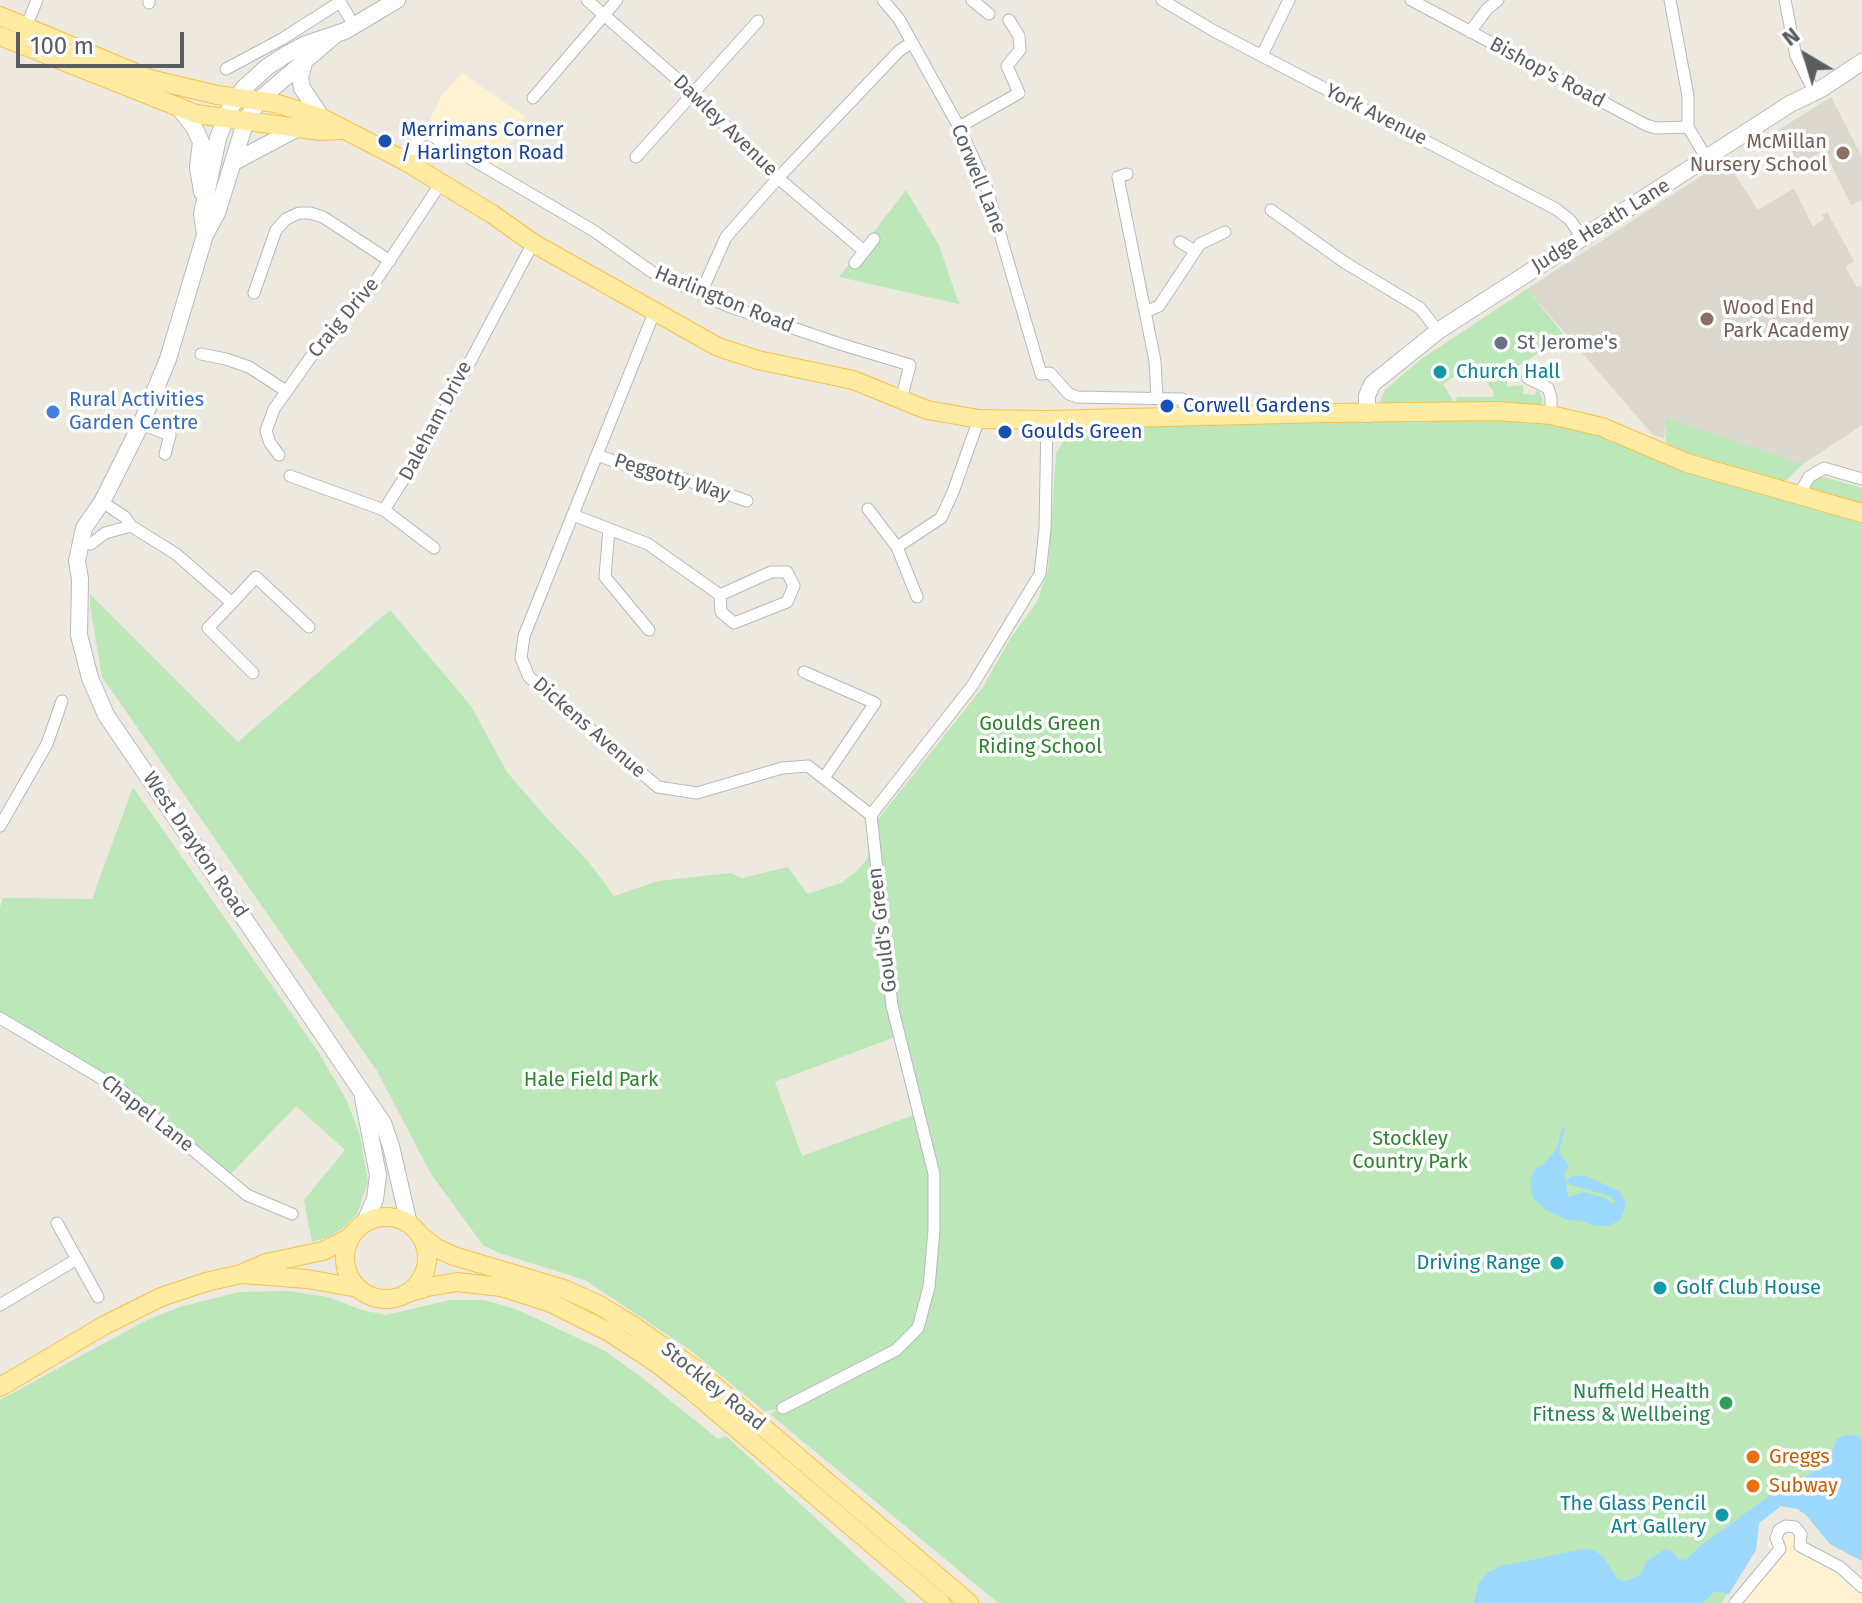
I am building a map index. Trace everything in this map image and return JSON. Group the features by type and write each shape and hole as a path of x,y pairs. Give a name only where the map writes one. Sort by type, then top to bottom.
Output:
{"main road":[{"name":"West Drayton Road","path":"205,235 204,202 225,119 236,98 261,72 287,54 355,27 397,0"},
{"name":"Harlington Road","path":"0,16 150,79 236,98 275,103 322,118 405,161 533,243 718,347 758,360 853,380 927,410 979,419 1047,420 1497,411 1551,415 1602,427 1687,463 1862,513"},
{"name":"Harlington Road","path":"0,36 179,108 225,119 320,131 341,130"},
{"name":"West Drayton Road","path":"334,36 259,100 246,120 217,213 205,235 168,359 141,424 102,502 84,528 77,561 80,579 79,635 90,678 106,715 383,1123 414,1230"},
{"name":"Judge Heath Lane","path":"1367,414 1367,396 1372,384 1438,331 1790,104 1862,62"},
{"path":"304,63 300,77 302,88 322,118"},
{"name":"West Drayton Road","path":"179,108 201,142 198,167 204,202"},
{"path":"234,162 300,127"},
{"name":"West Drayton Road","path":"80,579 102,502"},
{"name":"West Drayton Road","path":"358,1230 375,1199 378,1175 361,1092"},
{"path":"0,1387 144,1305 266,1263 323,1251 377,1218 390,1218 414,1230 427,1252 426,1268 419,1282 408,1293 381,1299 369,1296 358,1288 346,1265 346,1248 358,1230"},
{"name":"Stockley Road","path":"414,1230 436,1248 454,1256 564,1289 632,1325 695,1369 969,1603"},
{"path":"241,1274 307,1279 358,1288"},
{"name":"Stockley Road","path":"408,1293 444,1284 488,1284 533,1296 596,1324 671,1374 936,1600"}],"street":[{"path":"26,27 37,0"},
{"name":"Dawley Avenue","path":"587,0 694,94 778,178 864,251"},
{"path":"533,98 617,0"},
{"path":"972,0 989,14"},
{"name":"York Avenue","path":"1162,0 1556,209 1570,220 1583,239"},
{"path":"1262,55 1289,0"},
{"name":"Bishop's Road","path":"1411,0 1646,125 1656,128 1688,127"},
{"path":"1470,32 1498,0"},
{"path":"1670,0 1688,96 1688,127 1707,159"},
{"path":"1785,0 1796,56 1814,91"},
{"path":"226,69 282,39 340,1 355,27"},
{"name":"Corwell Lane","path":"887,1 959,127 991,201 1041,374 1050,373 1069,394 1077,397 1157,398"},
{"path":"1009,20 1019,36 1020,50 1007,66 1019,93"},
{"path":"636,157 758,21"},
{"path":"701,293 726,237 899,51 911,43"},
{"path":"959,127 1033,85"},
{"name":"Harlington Road","path":"405,161 418,139 425,134 432,136 594,231 652,272 728,306 910,365 901,400"},
{"path":"1127,174 1118,177 1155,361 1157,398 1182,399 1187,415"},
{"name":"Craig Drive","path":"279,455 266,431 274,409 320,344 371,288 441,183"},
{"path":"1271,210 1287,215 1353,268 1420,308 1438,331"},
{"path":"254,293 276,230 286,219 299,213 323,217 390,261"},
{"path":"1145,312 1159,306 1195,251 1207,239 1225,232"},
{"path":"855,263 874,239"},
{"path":"1180,242 1195,251"},
{"name":"Daleham Drive","path":"384,510 429,439 533,243"},
{"name":"Dickens Avenue","path":"654,313 524,636 521,658 529,677 658,787 697,793 782,768 808,766 871,815"},
{"path":"201,354 249,367 286,391"},
{"path":"1528,378 1548,388 1551,415"},
{"path":"897,547 941,518 979,419"},
{"path":"871,815 972,686 1040,574 1045,529 1047,420"},
{"path":"141,424 170,435 165,454"},
{"name":"Peggotty Way","path":"597,455 649,474 675,476 747,501"},
{"path":"1799,495 1806,481 1821,468 1862,479"},
{"path":"290,476 384,510 434,548"},
{"path":"102,502 125,517 131,526 167,547 232,603"},
{"path":"868,509 897,547 917,597"},
{"path":"573,515 648,544 720,595"},
{"path":"91,544 105,533 131,526"},
{"path":"609,529 605,577 649,630"},
{"path":"771,572 787,572 794,586 787,602 734,623 721,612 720,595 771,572"},
{"path":"253,673 208,628 256,577 309,627"},
{"path":"804,672 875,703 824,778"},
{"path":"0,826 47,744 62,701"},
{"name":"Gould's Green","path":"783,1408 896,1350 918,1328 929,1287 934,1230 934,1174 892,1006 871,815"},
{"name":"Chapel Lane","path":"0,1018 121,1090 247,1195 292,1214"},
{"path":"57,1223 98,1297"},
{"path":"0,1305 77,1259"},
{"path":"1786,1526 1798,1530 1802,1538 1800,1546 1793,1551 1780,1549 1776,1542 1777,1534 1786,1526"},
{"path":"1800,1546 1840,1567 1862,1587"},
{"path":"1735,1603 1780,1549"}],"shaded area":[{"path":"462,73 525,116 496,168 426,128 442,95"},
{"name":"McMillan Nursery School","path":"1831,97 1862,157 1862,200 1851,205 1824,150 1795,167 1777,131"},
{"name":"Wood End Park Academy","path":"1726,160 1758,210 1794,188 1813,227 1824,219 1822,215 1827,212 1854,261 1845,267 1857,287 1862,285 1862,425 1803,464 1667,419 1664,438 1653,435 1527,289"},
{"path":"1792,1524 1802,1548 1862,1586 1862,1603 1732,1603 1773,1553 1768,1546 1771,1531 1777,1525"}],"green space":[{"path":"906,190 939,245 959,304 839,277"},
{"path":"1527,289 1565,336 1506,374 1507,387 1523,385 1523,394 1535,395 1536,390 1539,391 1543,401 1538,408 1385,404 1380,401 1385,390 1420,360","holes":["1472,365 1494,392 1493,397 1457,397 1455,404 1443,384"]},
{"name":"Stockley Country Park","path":"1528,413 1794,498 1862,523 1862,1561 1830,1544 1805,1514 1781,1506 1759,1523 1756,1550 1721,1603 998,1603 770,1414 779,1409 764,1411 689,1349 585,1280 483,1245 431,1174 377,1071 102,677 90,594 238,742 390,610 471,706 507,772 588,861 614,896 658,881 731,873 742,878 788,867 807,894 841,883 867,859 874,824 983,687 1010,639 1037,602 1048,570 1056,453 1069,434 1071,419","holes":["898,1036 919,1113 802,1156 775,1082"]},
{"path":"1666,418 1803,464 1781,485 1716,466 1666,445"},
{"path":"1820,476 1862,488 1862,512 1809,492 1813,480"},
{"path":"133,787 319,1053 347,1101 360,1136 368,1182 357,1214 342,1229 326,1238 312,1242 304,1200 345,1150 296,1106 227,1178 121,1090 0,1018 0,907 3,898 92,899"},
{"path":"288,1291 328,1297 386,1315 450,1300 484,1300 518,1310 605,1351 718,1439 726,1436 908,1603 0,1603 0,1400 147,1320 180,1307 239,1292"}],"water":[{"path":"1562,1127 1565,1128 1559,1152 1569,1166 1564,1173 1568,1197 1584,1192 1605,1198 1613,1204 1616,1202 1610,1196 1566,1181 1572,1176 1586,1176 1619,1191 1626,1202 1621,1219 1609,1226 1567,1220 1546,1210 1533,1198 1530,1187 1532,1175 1553,1154"},
{"path":"1844,1435 1859,1436 1862,1441 1862,1561 1830,1544 1805,1514 1781,1506 1759,1523 1756,1550 1729,1594 1715,1591 1703,1603 1474,1603 1479,1582 1501,1566 1584,1549 1594,1550 1603,1557 1618,1579 1626,1581 1640,1575 1646,1562 1665,1549 1672,1551 1678,1559 1686,1560 1699,1547 1787,1483 1806,1477 1819,1467 1837,1439"}],"place":[{"name":"Merrimans Corner / Harlington Road","path":"385,141"},
{"name":"McMillan Nursery School","path":"1843,153"},
{"name":"Wood End Park Academy","path":"1707,319"},
{"name":"St Jerome's","path":"1501,343"},
{"name":"Church Hall","path":"1440,372"},
{"name":"Corwell Gardens","path":"1167,406"},
{"name":"Rural Activities Garden Centre","path":"53,412"},
{"name":"Goulds Green","path":"1005,432"},
{"name":"Driving Range","path":"1557,1263"},
{"name":"Golf Club House","path":"1660,1288"},
{"name":"Nuffield Health Fitness & Wellbeing","path":"1726,1403"},
{"name":"Greggs","path":"1753,1457"},
{"name":"Subway","path":"1753,1486"},
{"name":"The Glass Pencil Art Gallery","path":"1722,1515"}],"park label":[{"name":"Goulds Green Riding School","path":"1040,736"},
{"name":"Hale Field Park","path":"591,1080"}]}
